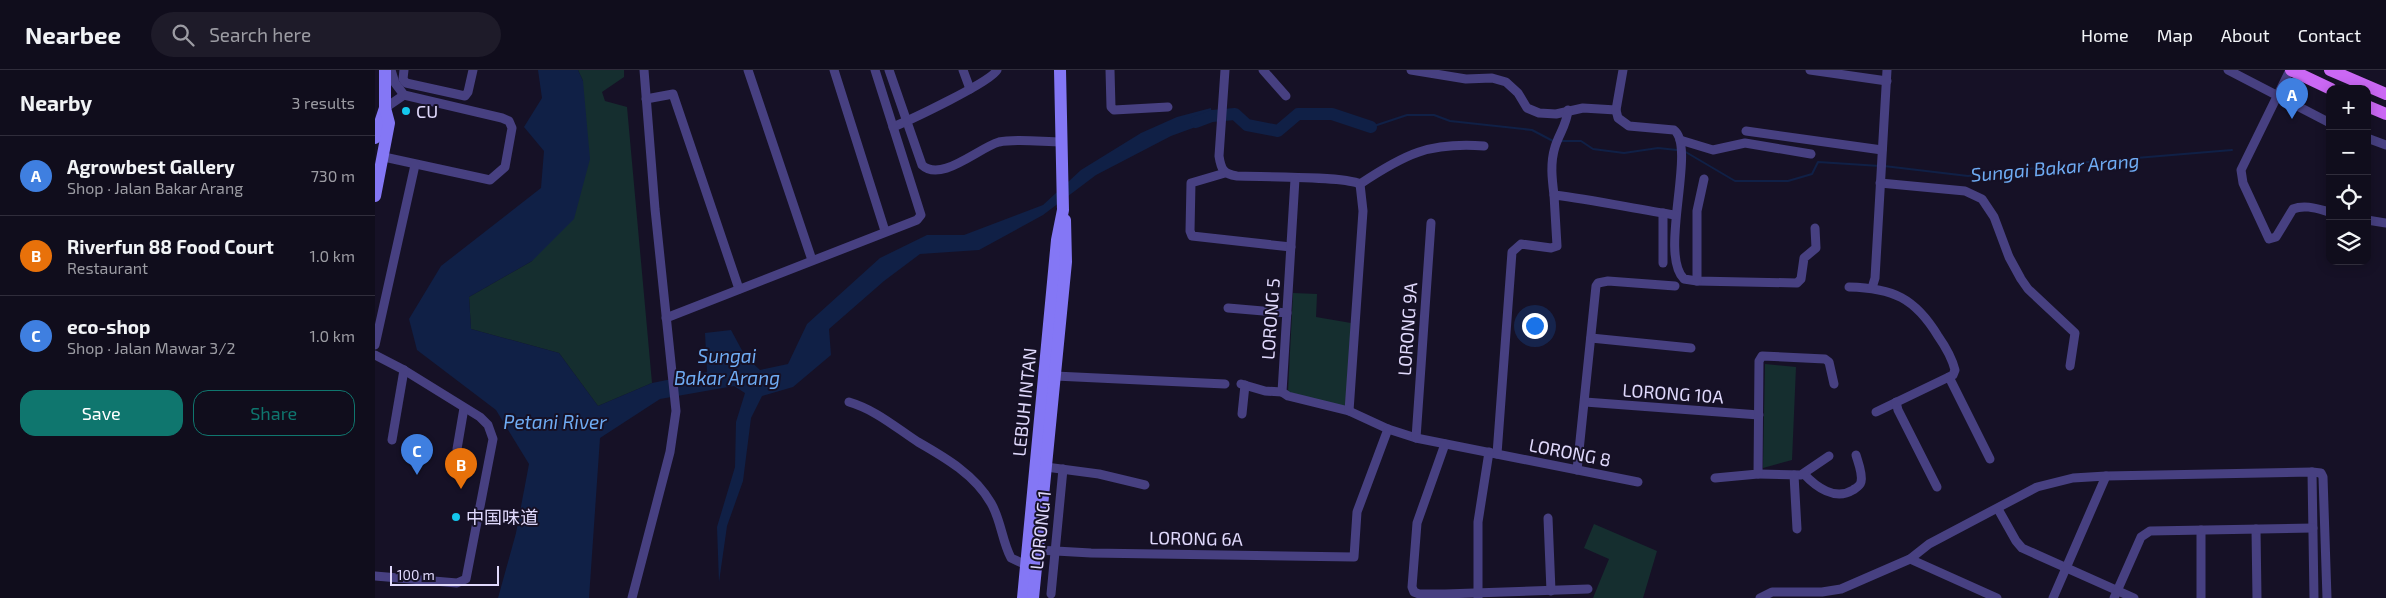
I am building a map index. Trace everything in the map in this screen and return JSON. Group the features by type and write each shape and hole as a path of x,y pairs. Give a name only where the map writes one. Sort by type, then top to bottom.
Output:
{"main road":[{"path":"375,196 389,123 385,108 385,70"},
{"name":"LEBUH INTAN","path":"1033,598 1067,235 1063,207 1060,70"},
{"path":"2291,70 2326,87"},
{"path":"2330,70 2386,94"},
{"path":"375,138 385,108"},
{"path":"2371,108 2386,114"},
{"name":"LEBUH INTAN","path":"1023,598 1057,240 1063,207"}],"street":[{"path":"384,157 489,180 504,170 511,125 502,118 404,96 395,83 391,70"},
{"path":"404,70 403,80 409,85 462,96 467,95"},
{"path":"473,70 467,95 473,111"},
{"path":"632,598 673,442 676,422 676,399 666,318 644,70"},
{"path":"748,70 812,260"},
{"path":"833,70 885,232"},
{"path":"666,318 917,220 921,216 875,70"},
{"path":"889,70 922,165 934,172 941,171 999,142 1062,142"},
{"path":"963,70 970,89"},
{"path":"893,127 994,76 997,70"},
{"path":"1110,70 1111,107 1114,110 1167,107"},
{"path":"1225,70 1219,156 1221,168 1225,173"},
{"path":"1263,70 1285,96"},
{"path":"1411,70 1466,79 1499,79 1512,86 1531,110 1549,114 1583,108 1616,110"},
{"path":"1623,70 1616,110 1618,118 1622,123 1629,126 1674,130 1681,143 1681,168 1675,215 1677,270 1684,279 1697,281 1797,283 1801,279 1806,256 1816,248 1815,228"},
{"path":"1810,70 1887,81"},
{"path":"1872,288 1875,278 1887,70"},
{"path":"2229,70 2326,121"},
{"path":"2291,70 2249,152 2241,170 2241,176 2269,239 2276,237 2293,209 2297,207 2305,206 2326,211"},
{"path":"646,98 673,94 739,289"},
{"path":"385,108 404,96"},
{"path":"1478,596 1478,522 1493,453 1512,252 1521,244 1551,248 1557,246 1552,172 1557,142 1564,128 1568,110"},
{"path":"1746,132 1882,154"},
{"path":"2371,139 2386,145"},
{"path":"1681,143 1713,150 1745,143 1811,154"},
{"path":"1291,247 1192,236 1190,231 1191,183 1225,173 1237,176 1338,180 1360,184 1413,152 1457,145 1484,146"},
{"path":"375,346 415,165"},
{"name":"LORONG 5","path":"1282,392 1295,178"},
{"path":"1697,281 1697,211 1704,179"},
{"path":"1880,183 1947,188 1972,192 1981,199 1994,217 2009,257 2028,289 2075,332 2070,366"},
{"path":"1242,414 1243,384 1265,391 1282,392 1288,396 1349,411 1363,211 1360,184"},
{"path":"1554,195 1604,201 1675,215"},
{"path":"1663,213 1663,263"},
{"path":"2371,221 2386,224"},
{"name":"LORONG 9A","path":"1416,438 1431,223"},
{"path":"1577,470 1585,402 1594,291 1599,283 1608,281 1675,286"},
{"path":"1849,287 1872,288 1909,301 1925,315 1954,366 1955,374 1876,412"},
{"path":"1228,308 1287,313"},
{"path":"1591,338 1691,348"},
{"path":"375,355 404,370 485,421 492,432 493,439 466,579 457,583 375,576"},
{"path":"1759,474 1759,361 1762,356 1825,359 1829,362 1834,384"},
{"path":"392,440 404,370"},
{"path":"1055,376 1225,384"},
{"path":"1949,377 1990,460"},
{"path":"849,402 881,415 952,462 968,476 990,501 996,512 1011,558 1026,565"},
{"name":"LORONG 10A","path":"1585,402 1759,415"},
{"path":"1896,402 1898,410 1937,487"},
{"path":"457,449 464,408"},
{"name":"LORONG 8","path":"1349,411 1387,429 1416,438 1638,482"},
{"name":"LORONG 6A","path":"1037,550 1055,552 1354,557 1357,512 1387,429"},
{"path":"1445,444 1417,523 1412,587 1414,592 1419,594 1478,596 1588,590"},
{"path":"1804,474 1823,490 1833,494 1847,493 1858,487 1861,481 1857,454"},
{"path":"1715,478 1759,474 1804,474 1829,456"},
{"path":"1046,467 1099,474 1145,485"},
{"name":"LORONG 1","path":"1051,594 1063,469"},
{"path":"2312,472 2314,598"},
{"path":"1759,598 1772,592 1832,592 1910,559 1929,544 2037,487 2052,482 2106,476 2312,472 2321,473 2323,477 2327,598"},
{"path":"1794,475 1797,529"},
{"path":"2053,598 2106,476"},
{"path":"1998,509 2019,545 2066,567 2116,594 2134,598"},
{"path":"1548,518 1551,591"},
{"path":"2116,594 2145,533 2150,531 2313,528"},
{"path":"2257,529 2257,598"},
{"path":"2201,530 2201,598"},
{"path":"1910,559 1997,598"}],"green space":[{"path":"578,70 624,70 624,77 602,92 605,101 627,107 652,383 598,406 559,353 471,329 469,297 532,261 583,81"},
{"path":"1293,293 1317,294 1316,317 1351,323 1348,408 1288,392"},
{"path":"1765,364 1796,367 1792,460 1763,468"},
{"path":"1594,524 1657,551 1643,598 1593,598 1609,559 1584,548"}],"water":[{"name":"Petani River","path":"538,70 578,70 583,81 590,159 574,219 532,261 469,297 471,329 559,353 598,406 652,383 707,372 705,333 731,330 745,356 760,370 788,364 807,324 880,258 927,235 964,235 1043,205 1081,170 1141,133 1177,117 1211,108 1212,121 1171,136 1096,175 1043,215 979,250 920,254 884,281 829,329 831,355 793,387 762,396 751,418 743,481 727,526 719,582 717,527 735,467 736,422 745,393 734,386 660,399 600,438 589,598 498,598 516,533 529,464 496,410 417,350 409,319 441,266 541,188 544,151 524,127 542,98"}],"waterway":[{"name":"Sungai Bakar Arang","path":"1196,122 1212,116 1235,114 1247,125 1278,131 1298,114 1332,114 1371,127"},
{"name":"Sungai Bakar Arang","path":"1371,127 1407,115 1434,115 1450,121 1532,130 1553,141"},
{"name":"Sungai Bakar Arang","path":"1560,141 1581,141 1593,149 1624,153 1658,148 1677,150"},
{"name":"Sungai Bakar Arang","path":"1884,166 1968,176 2088,162 2232,150"},
{"name":"Sungai Bakar Arang","path":"1684,151 1735,181 1788,181 1812,174 1818,162 1880,166"}],"place":[{"name":"CU","path":"406,111"},
{"name":"Agrowbest Gallery","path":"2292,119"},
{"name":"eco-shop","path":"417,475"},
{"name":"Riverfun 88 Food Court","path":"461,489"},
{"name":"中国味道","path":"456,517"}]}
